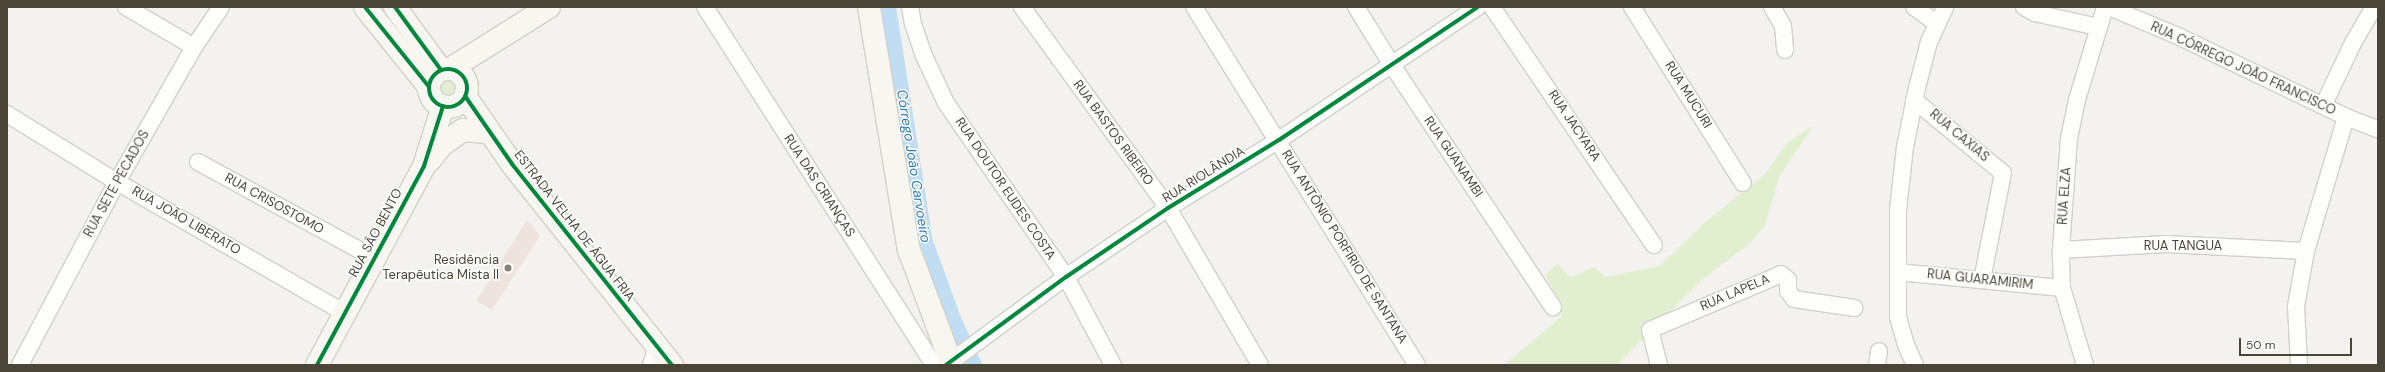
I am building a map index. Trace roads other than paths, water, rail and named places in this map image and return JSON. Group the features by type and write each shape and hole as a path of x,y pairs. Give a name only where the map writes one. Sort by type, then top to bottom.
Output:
{"main road":[{"name":"ESTRADA VELHA DE ÁGUA FRIA","path":"365,7 450,81"},
{"name":"ESTRADA VELHA DE ÁGUA FRIA","path":"395,7 654,355 672,365"},
{"path":"450,81 518,28 549,7"},
{"path":"853,7 876,52"},
{"path":"869,7 909,250 950,361"},
{"name":"RUA SÃO BENTO","path":"317,365 424,166 443,106 459,103 450,81"},
{"path":"424,166 443,144 463,130 488,132"}],"street":[{"path":"126,7 194,47"},
{"name":"RUA SETE PECADOS","path":"20,365 117,182 194,47 221,7"},
{"name":"RUA DAS CRIANÇAS","path":"705,7 950,361"},
{"name":"RUA DOUTOR EUDES COSTA","path":"910,7 913,24 925,58 946,103 1066,277 1113,365"},
{"name":"RUA BASTOS RIBEIRO","path":"1022,7 1168,208 1260,365"},
{"name":"RUA ANTÔNIO PORFIRIO DE SANTANA","path":"1194,7 1417,365"},
{"name":"RUA GUANAMBI","path":"1356,7 1392,65 1553,307"},
{"name":"RUA RIOLÂNDIA","path":"950,361 1066,277 1168,208 1278,140 1478,7"},
{"name":"RUA JACYARA","path":"1492,7 1654,245"},
{"name":"RUA MUCURI","path":"1632,7 1743,183"},
{"path":"1772,7 1783,26 1785,50"},
{"path":"1914,7 1936,23"},
{"path":"1915,365 1906,345 1898,316 1898,210 1914,100 1936,23 1945,7"},
{"path":"2024,7 2035,13 2098,27"},
{"name":"RUA ELZA","path":"2085,365 2062,288 2061,250 2069,138 2098,27 2105,7"},
{"name":"RUA CÓRREGO JOÃO FRANCISCO","path":"2109,7 2180,37 2346,117 2378,129"},
{"path":"2323,106 2353,43 2374,7"},
{"name":"RUA CAXIAS","path":"1914,100 2003,172 1982,280"},
{"name":"RUA JOÃO LIBERATO","path":"7,114 117,182 345,313"},
{"path":"2299,365 2296,306 2306,251 2346,117"},
{"name":"RUA CRISOSTOMO","path":"198,162 374,258"},
{"name":"RUA TANGUA","path":"2061,250 2166,244 2306,251"},
{"name":"RUA GUARAMIRIM","path":"1898,272 2062,288"},
{"name":"RUA LAPELA","path":"1656,359 1650,330 1781,274 1788,280 1788,291 1794,299 1854,308"}],"waterway":[{"name":"Córrego João Carvoeiro","path":"888,7 925,242 953,319 974,365"}],"place":[{"name":"Residência Terapêutica Mista II","path":"508,268"}]}
